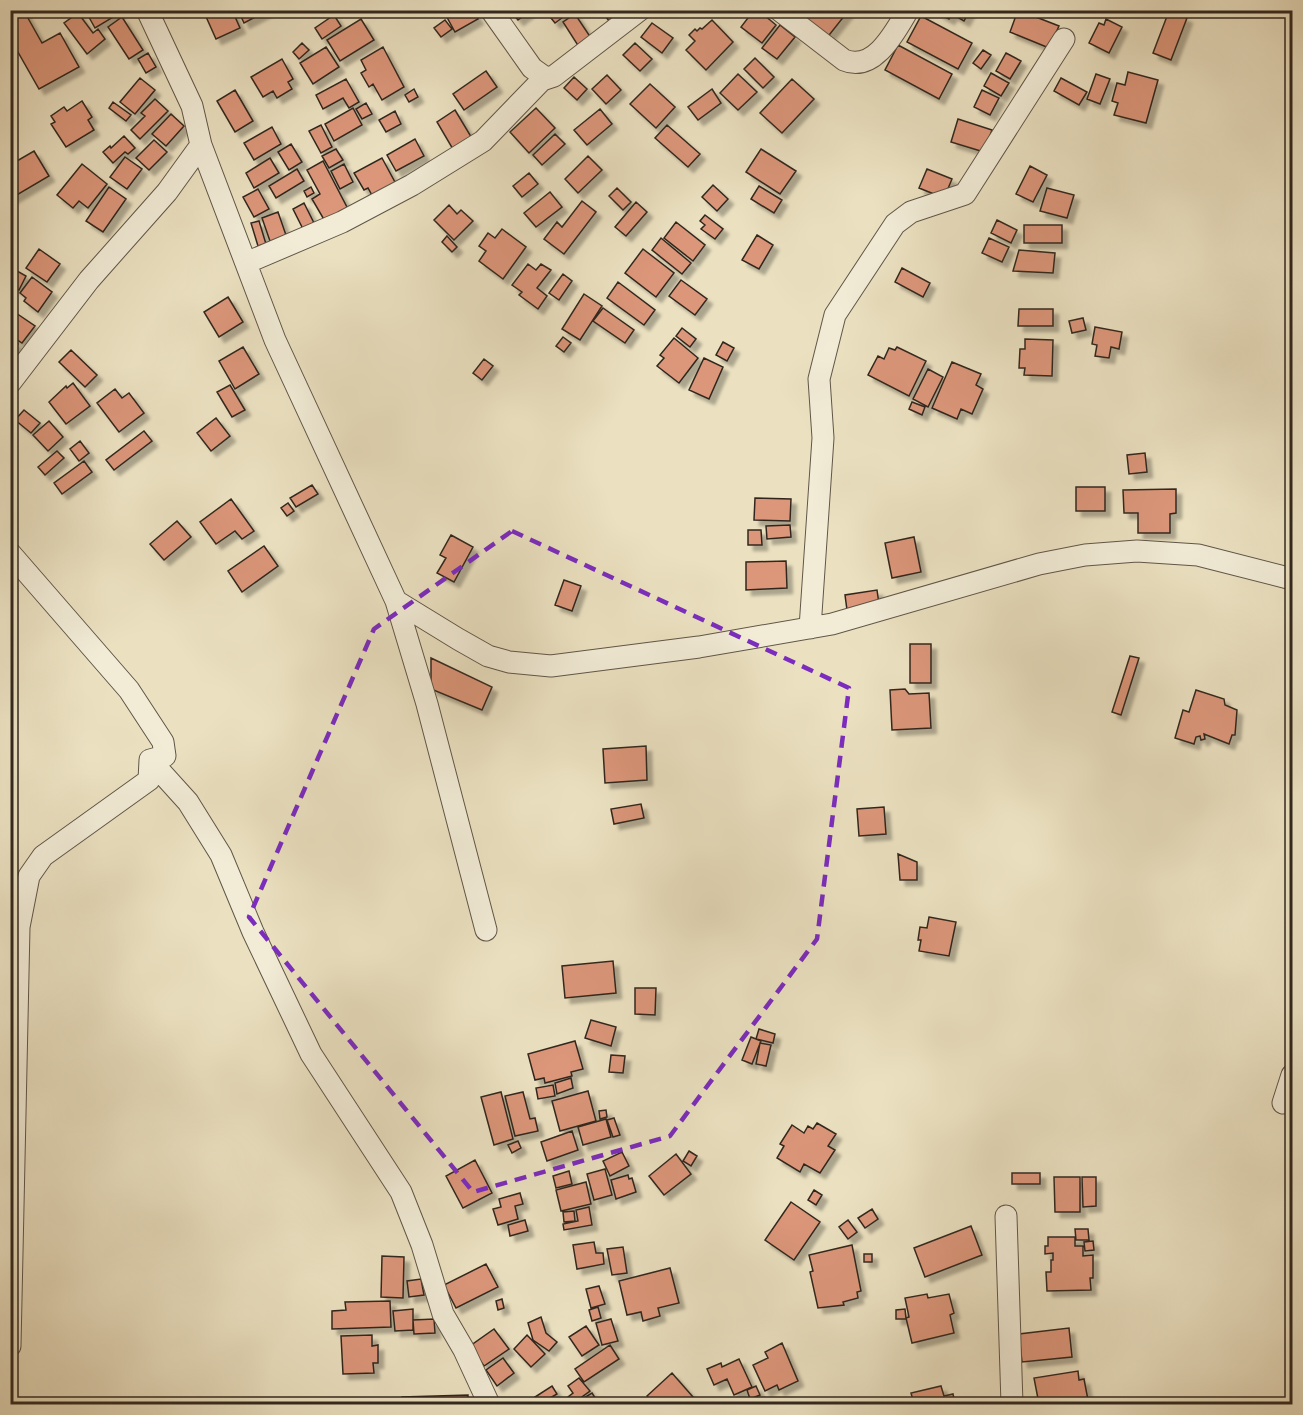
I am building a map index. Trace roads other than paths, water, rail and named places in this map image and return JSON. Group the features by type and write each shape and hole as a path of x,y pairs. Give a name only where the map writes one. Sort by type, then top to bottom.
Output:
{"street":[{"path":"147,10 192,106 201,145 275,340 396,601 427,704 486,930"},
{"path":"491,10 532,68 546,78"},
{"path":"246,263 342,222 412,185 483,141 542,80 554,76 640,10"},
{"path":"778,10 844,60 854,64 864,62 874,56 897,28 908,10"},
{"path":"810,628 822,438 819,379 835,315 894,224 910,212 964,194 1065,39"},
{"path":"10,383 89,280 167,192 201,145"},
{"path":"396,601 488,656 509,662 551,666 699,647 832,624 1039,564 1085,555 1137,551 1198,555 1293,579"},
{"path":"10,553 129,690 163,742 165,756 150,760"},
{"path":"10,1346 19,927 23,900 29,876 43,856 149,780 150,760"},
{"path":"150,760 188,802 221,855 253,932 311,1054 401,1192 422,1245 443,1314 464,1350 489,1404"},
{"path":"1283,1103 1293,1075"},
{"path":"1006,1216 1012,1404"}]}
